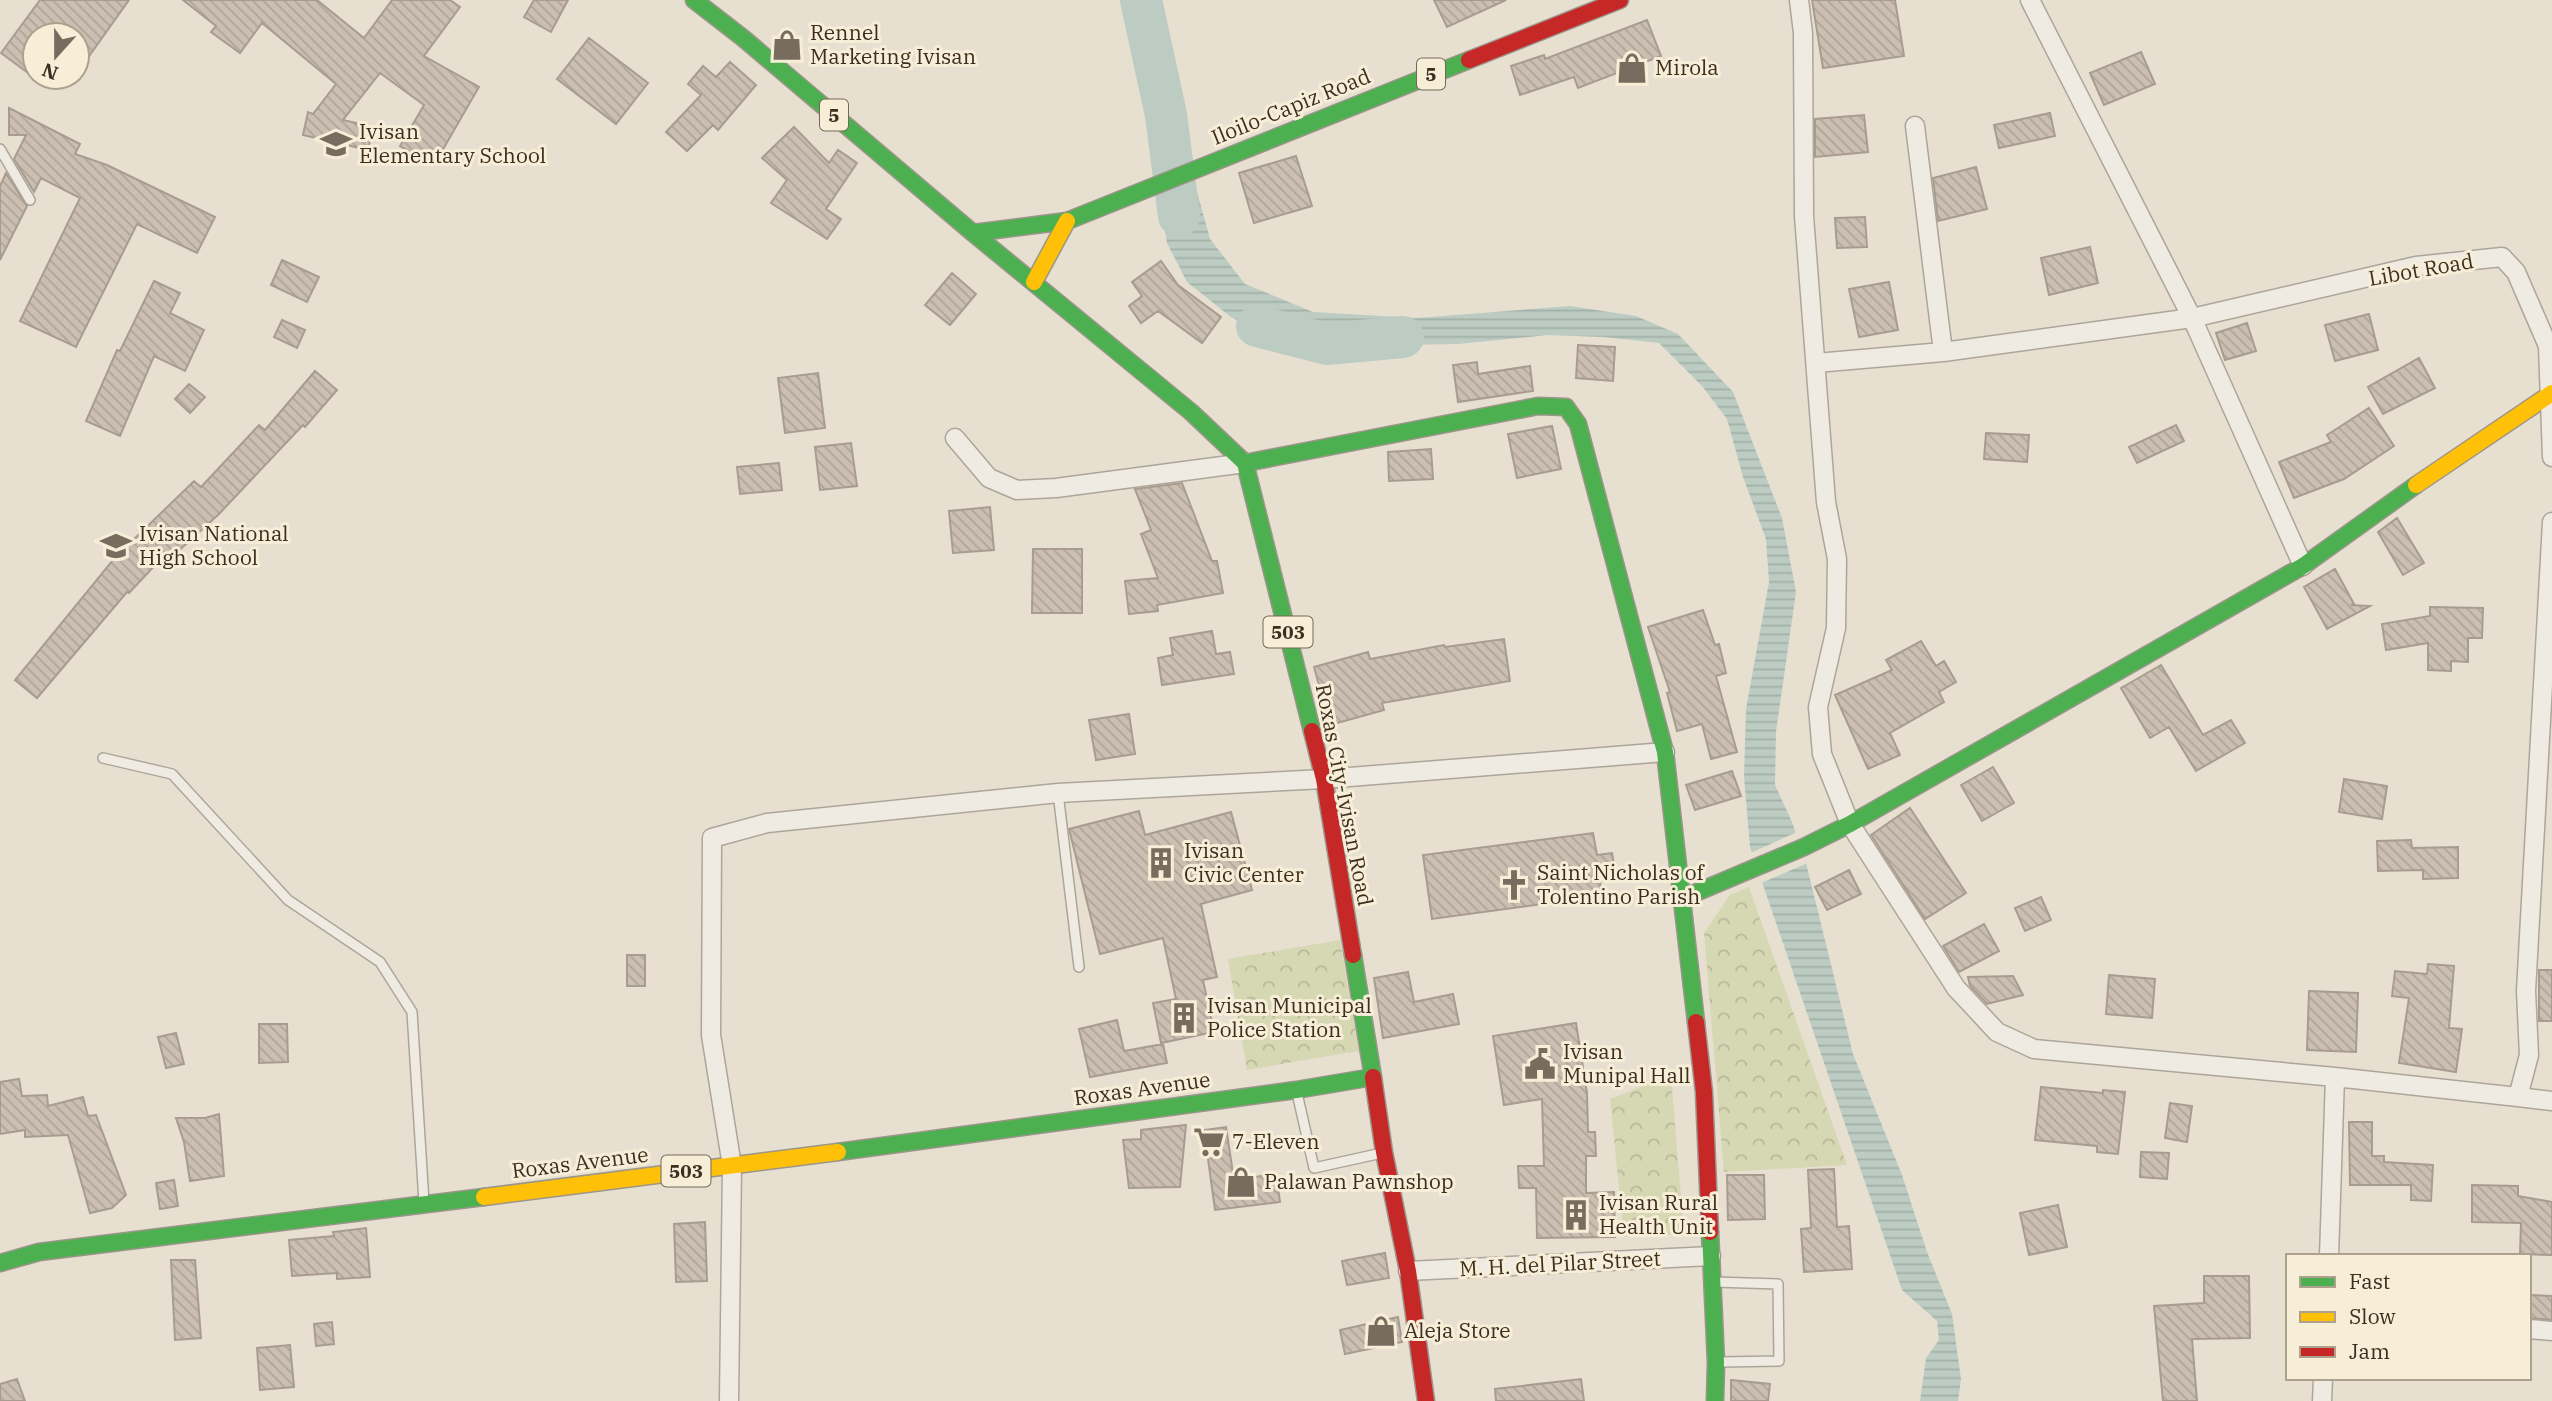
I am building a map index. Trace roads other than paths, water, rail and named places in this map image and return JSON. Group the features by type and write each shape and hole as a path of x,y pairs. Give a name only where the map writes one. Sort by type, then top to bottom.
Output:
{"main road":[{"name":"5","path":"694,0 744,38 973,233"},
{"name":"Iloilo-Capiz Road","path":"973,233 1067,221 1620,0"},
{"path":"1034,282 1067,221"},
{"path":"973,233 1191,412 1245,463 1538,406 1566,407 1578,424 1665,751 1704,1091 1716,1362 1715,1401"},
{"path":"1681,899 1751,871 1850,824 2303,566 2448,462 2551,395"},
{"name":"Roxas City-Ivisan Road","path":"1245,463 1324,779 1384,1152 1408,1272 1426,1401"},
{"name":"Roxas Avenue","path":"0,1263 40,1252 732,1166 1296,1090 1373,1077"}],"street":[{"path":"1799,0 1803,33 1804,216 1826,502 1838,559 1836,628 1818,707 1822,754 1850,824 1956,988 1997,1032 2034,1049 2335,1077 2552,1101"},
{"path":"2030,0 2192,318 2303,566"},
{"path":"1915,126 1943,352"},
{"name":"Libot Road","path":"2192,318 2416,267 2502,257 2516,272 2548,346 2551,395"},
{"path":"1816,363 1943,352 2192,318"},
{"path":"2551,395 2552,457"},
{"path":"955,438 989,478 1017,490 1056,488 1245,463"},
{"path":"2518,1097 2529,1055 2526,991 2552,522"},
{"path":"729,1401 732,1166 710,1035 712,838 767,823 1058,793 1324,779 1665,751"},
{"path":"2329,1254 2335,1077"},
{"name":"M. H. del Pilar Street","path":"1408,1272 1711,1256"},
{"path":"2531,1329 2552,1331"},
{"path":"2322,1401 2323,1380"}],"lane":[{"path":"0,149 30,200"},
{"path":"103,758 172,774 288,900 380,962 412,1012 424,1204"},
{"path":"1058,793 1079,967"},
{"path":"1296,1090 1314,1168 1384,1152"},
{"path":"1713,1282 1778,1284 1779,1361 1716,1362"}],"waterway":[{"path":"1141,0 1166,115 1179,216"},
{"path":"1257,326 1327,344 1403,337"}],"place":[{"name":"Rennel Marketing Ivisan","path":"787,45"},
{"name":"Mirola","path":"1632,68"},
{"name":"Ivisan Elementary School","path":"336,144"},
{"name":"Ivisan National High School","path":"116,546"},
{"name":"Ivisan Civic Center","path":"1161,863"},
{"name":"Saint Nicholas of Tolentino Parish","path":"1514,885"},
{"name":"Ivisan Municipal Police Station","path":"1184,1018"},
{"name":"Ivisan Munipal Hall","path":"1540,1064"},
{"name":"7-Eleven","path":"1209,1142"},
{"name":"Palawan Pawnshop","path":"1241,1182"},
{"name":"Ivisan Rural Health Unit","path":"1576,1215"},
{"name":"Aleja Store","path":"1381,1331"}]}
